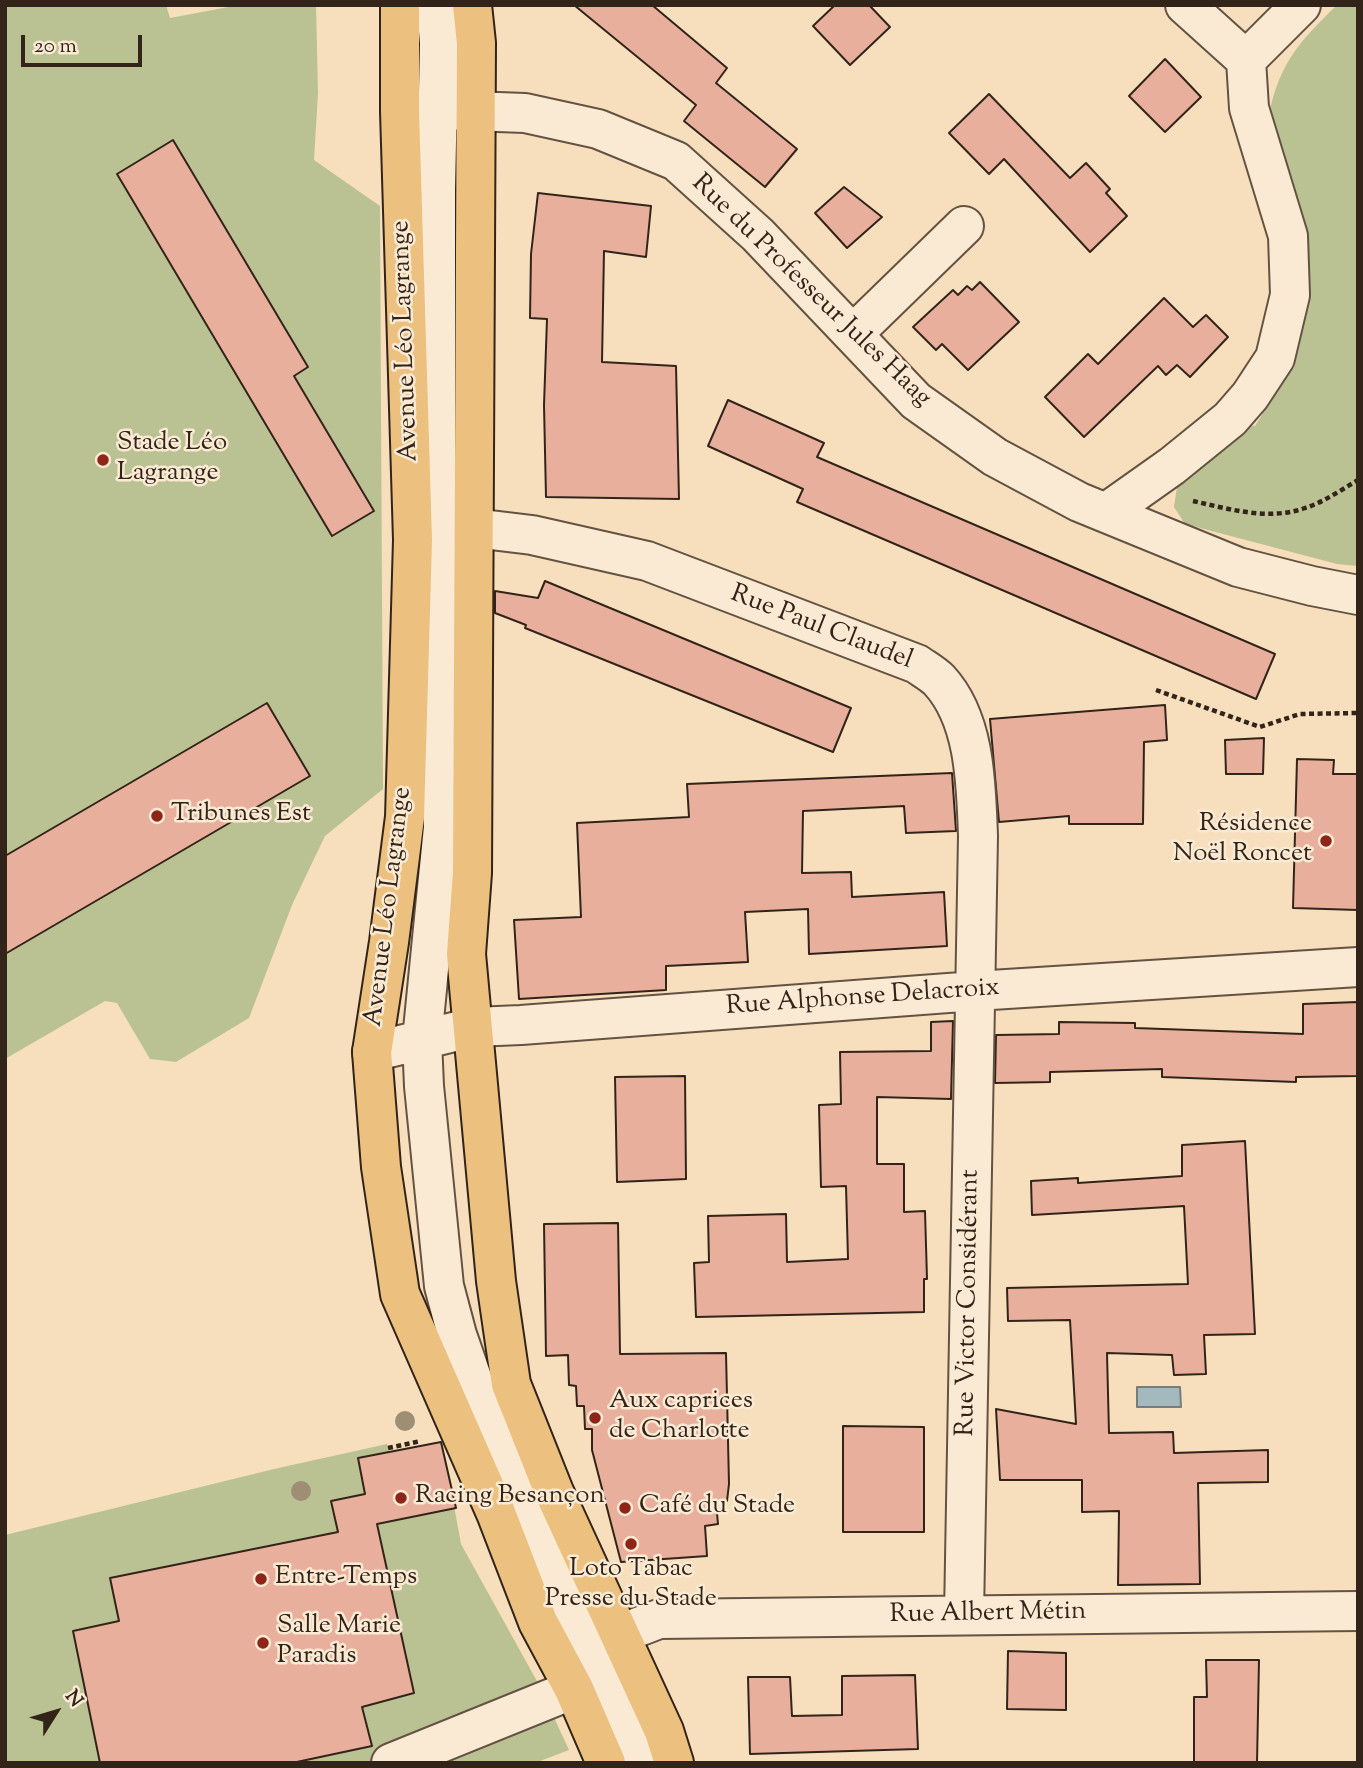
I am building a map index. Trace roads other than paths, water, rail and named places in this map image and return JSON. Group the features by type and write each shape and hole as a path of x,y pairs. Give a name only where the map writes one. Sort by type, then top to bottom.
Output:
{"main road":[{"name":"Avenue Léo Lagrange","path":"400,5 400,111 413,554 405,817 372,1052 381,1167 400,1294 496,1513 538,1622 573,1689 606,1763"},
{"path":"472,5 476,43 472,873 466,954 496,1280 511,1384 554,1492 664,1731 674,1763"}],"street":[{"name":"Avenue Léo Lagrange","path":"436,5 439,43 436,530 443,827 422,1040 426,1112 444,1286 457,1335 486,1418 585,1634 639,1763"},
{"path":"1107,513 1172,466 1230,419 1250,396 1275,358 1290,295 1288,236 1249,108 1246,60 1185,5"},
{"path":"1246,60 1301,5"},
{"name":"Rue du Professeur Jules Haag","path":"400,111 476,110 525,113 598,129 676,161 758,235 916,401 995,457 1079,502 1238,567 1358,595"},
{"path":"853,334 964,226"},
{"name":"Rue Paul Claudel","path":"474,528 532,535 647,561 917,664 938,680 954,702 972,752 978,836 975,991"},
{"name":"Rue Alphonse Delacroix","path":"372,1052 474,1027 1358,967"},
{"name":"Rue Victor Considérant","path":"964,1615 975,991"},
{"name":"Rue Albert Métin","path":"620,1634 659,1619 1358,1611"},
{"path":"391,1763 573,1689"}],"place":[{"name":"Stade Léo Lagrange","path":"103,460"},
{"name":"Tribunes Est","path":"157,816"},
{"name":"Résidence Noël Roncet","path":"1326,841"},
{"name":"Aux caprices de Charlotte","path":"595,1418"},
{"name":"Racing Besançon","path":"401,1498"},
{"name":"Café du Stade","path":"625,1508"},
{"name":"Loto Tabac Presse du Stade","path":"631,1544"},
{"name":"Entre-Temps","path":"261,1579"},
{"name":"Salle Marie Paradis","path":"263,1643"}]}
